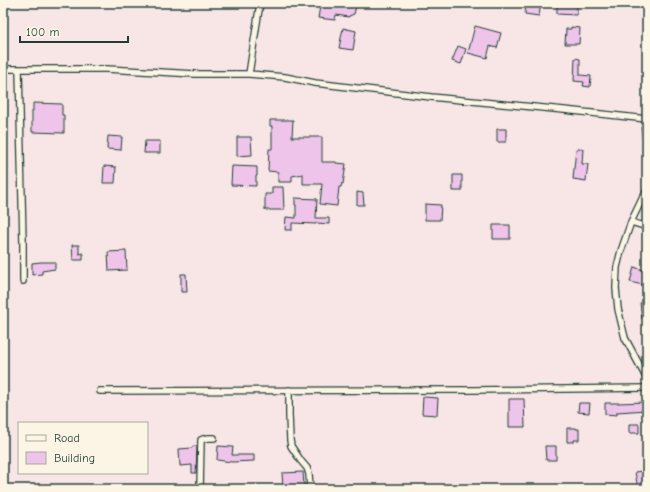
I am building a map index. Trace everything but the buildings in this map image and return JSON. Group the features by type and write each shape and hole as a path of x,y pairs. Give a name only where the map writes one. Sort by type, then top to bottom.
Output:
{"street":[{"path":"249,74 260,3"},
{"path":"3,69 107,69 195,74 249,74 285,77 314,83 431,98 647,119"},
{"path":"19,69 23,281"},
{"path":"647,191 631,222 621,251 617,267 616,288 618,309 625,338 647,379"},
{"path":"631,222 647,227"},
{"path":"100,391 647,388"},
{"path":"289,390 291,446 310,474 310,489"},
{"path":"200,489 201,440 207,437 214,438"}]}
